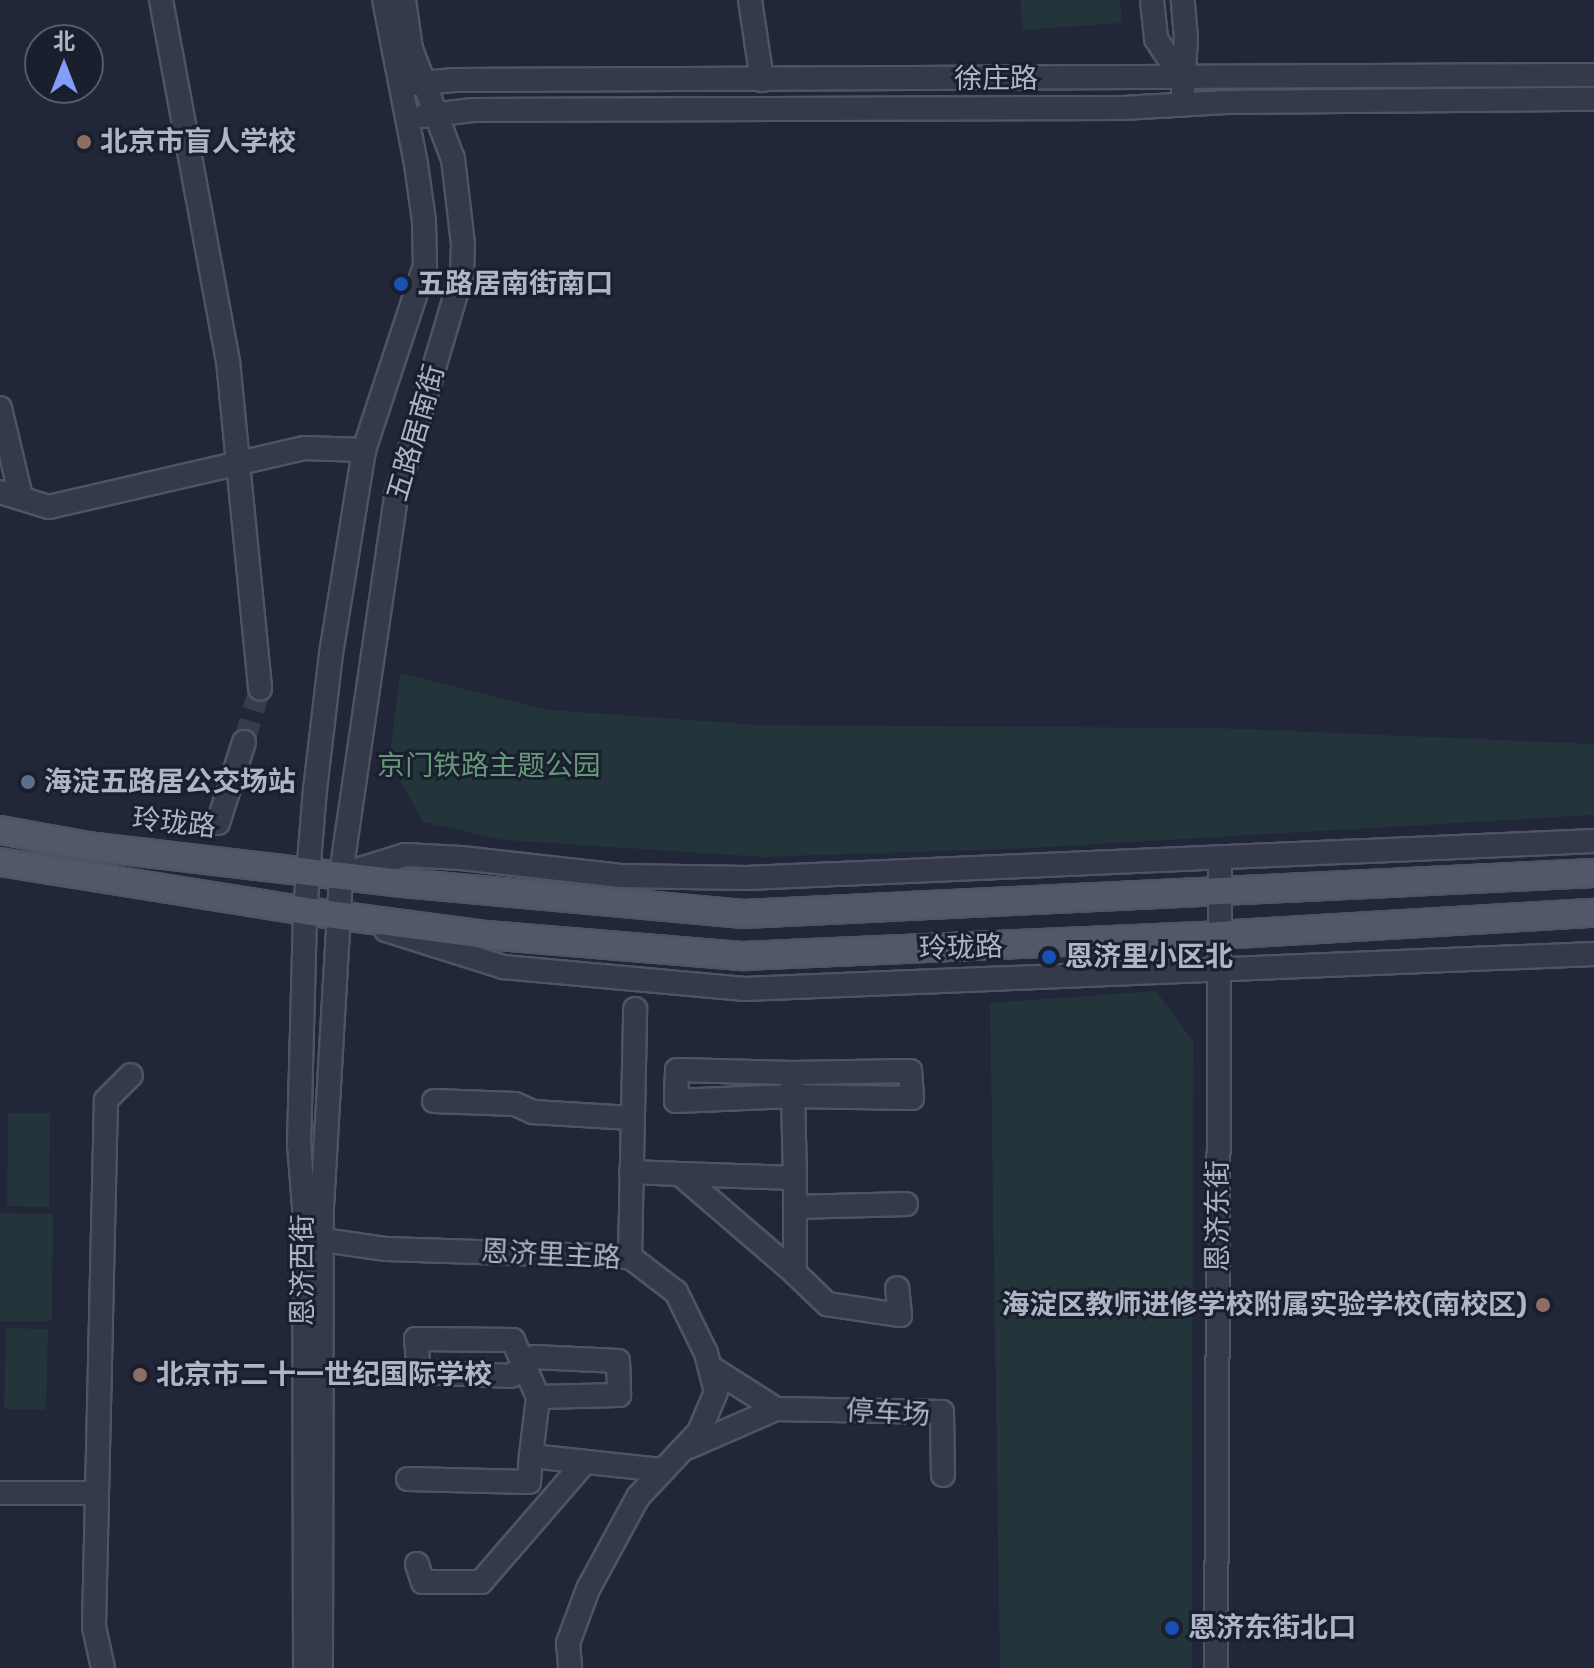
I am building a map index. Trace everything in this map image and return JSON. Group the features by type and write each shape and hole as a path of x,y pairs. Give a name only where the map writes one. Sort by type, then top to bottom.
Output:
{"main road":[{"name":"玲珑路","path":"0,830 87,846 492,893 744,914 1594,873"},
{"name":"玲珑路","path":"0,862 305,911 486,935 744,956 1219,935 1594,913"}],"street":[{"path":"161,0 228,361 260,688"},
{"name":"五路居南街","path":"309,872 331,654 364,450 425,266 424,221 384,0"},
{"name":"五路居南街","path":"341,874 396,496 462,273 463,244 453,159 411,49 404,0"},
{"path":"750,0 762,80"},
{"path":"1152,0 1156,39 1182,78"},
{"path":"1183,0 1186,38 1183,104"},
{"name":"徐庄路","path":"399,85 1594,75"},
{"name":"徐庄路","path":"406,118 473,110 1123,108 1183,104 1594,99"},
{"path":"0,408 10,494 49,507 304,448 364,450"},
{"path":"218,823 244,742"},
{"name":"玲珑路","path":"341,874 405,855 461,858 621,876 747,878 1220,860 1594,841"},
{"name":"恩济东街","path":"1216,1668 1220,860"},
{"name":"恩济西街","path":"305,1668 304,1207 299,1144 305,911 309,872"},
{"name":"恩济西街","path":"321,1668 323,1240 341,874"},
{"name":"玲珑路","path":"339,915 503,967 745,989 1594,954"},
{"path":"630,1257 635,1009"},
{"path":"677,1070 792,1073 910,1071 912,1098 793,1096 676,1101 677,1070"},
{"path":"792,1073 795,1273"},
{"path":"103,1668 94,1627 106,1100 131,1075"},
{"path":"434,1101 515,1104 533,1112 631,1118"},
{"path":"631,1172 795,1178"},
{"path":"680,1174 827,1304 900,1315 897,1288"},
{"path":"795,1207 906,1204"},
{"name":"恩济里主路","path":"323,1240 386,1249 630,1257 676,1292 710,1367 716,1392 699,1432 638,1497 588,1589 568,1643 570,1668"},
{"path":"408,1479 529,1482 538,1397 524,1366 534,1357 618,1361 619,1395 538,1397"},
{"path":"710,1367 776,1409"},
{"path":"681,1451 776,1409"},
{"name":"停车场","path":"776,1409 942,1412 943,1475"},
{"path":"531,1456 663,1470"},
{"path":"417,1564 423,1582 481,1582 585,1462"},
{"path":"0,1493 97,1493"}],"green space":[{"path":"1020,0 1120,0 1122,23 1023,30"},
{"name":"京门铁路主题公园","path":"400,673 549,710 762,725 1216,728 1594,744 1594,815 1031,848 762,857 503,840 423,822 389,760"},
{"path":"1156,991 1193,1041 1192,1668 1000,1668 990,1003"},
{"path":"8,1113 50,1113 49,1207 7,1206"},
{"path":"0,1213 53,1214 52,1321 0,1321"},
{"path":"6,1328 48,1329 46,1410 4,1409"}],"tunnel":[{"path":"244,742 260,688"}],"place":[{"name":"北京市盲人学校","path":"84,142"},
{"name":"五路居南街南口","path":"401,284"},
{"name":"海淀五路居公交场站","path":"28,782"},
{"name":"恩济里小区北","path":"1049,957"},
{"name":"海淀区教师进修学校附属实验学校(南校区)","path":"1543,1305"},
{"name":"北京市二十一世纪国际学校","path":"140,1375"},
{"name":"恩济东街北口","path":"1172,1628"}]}
